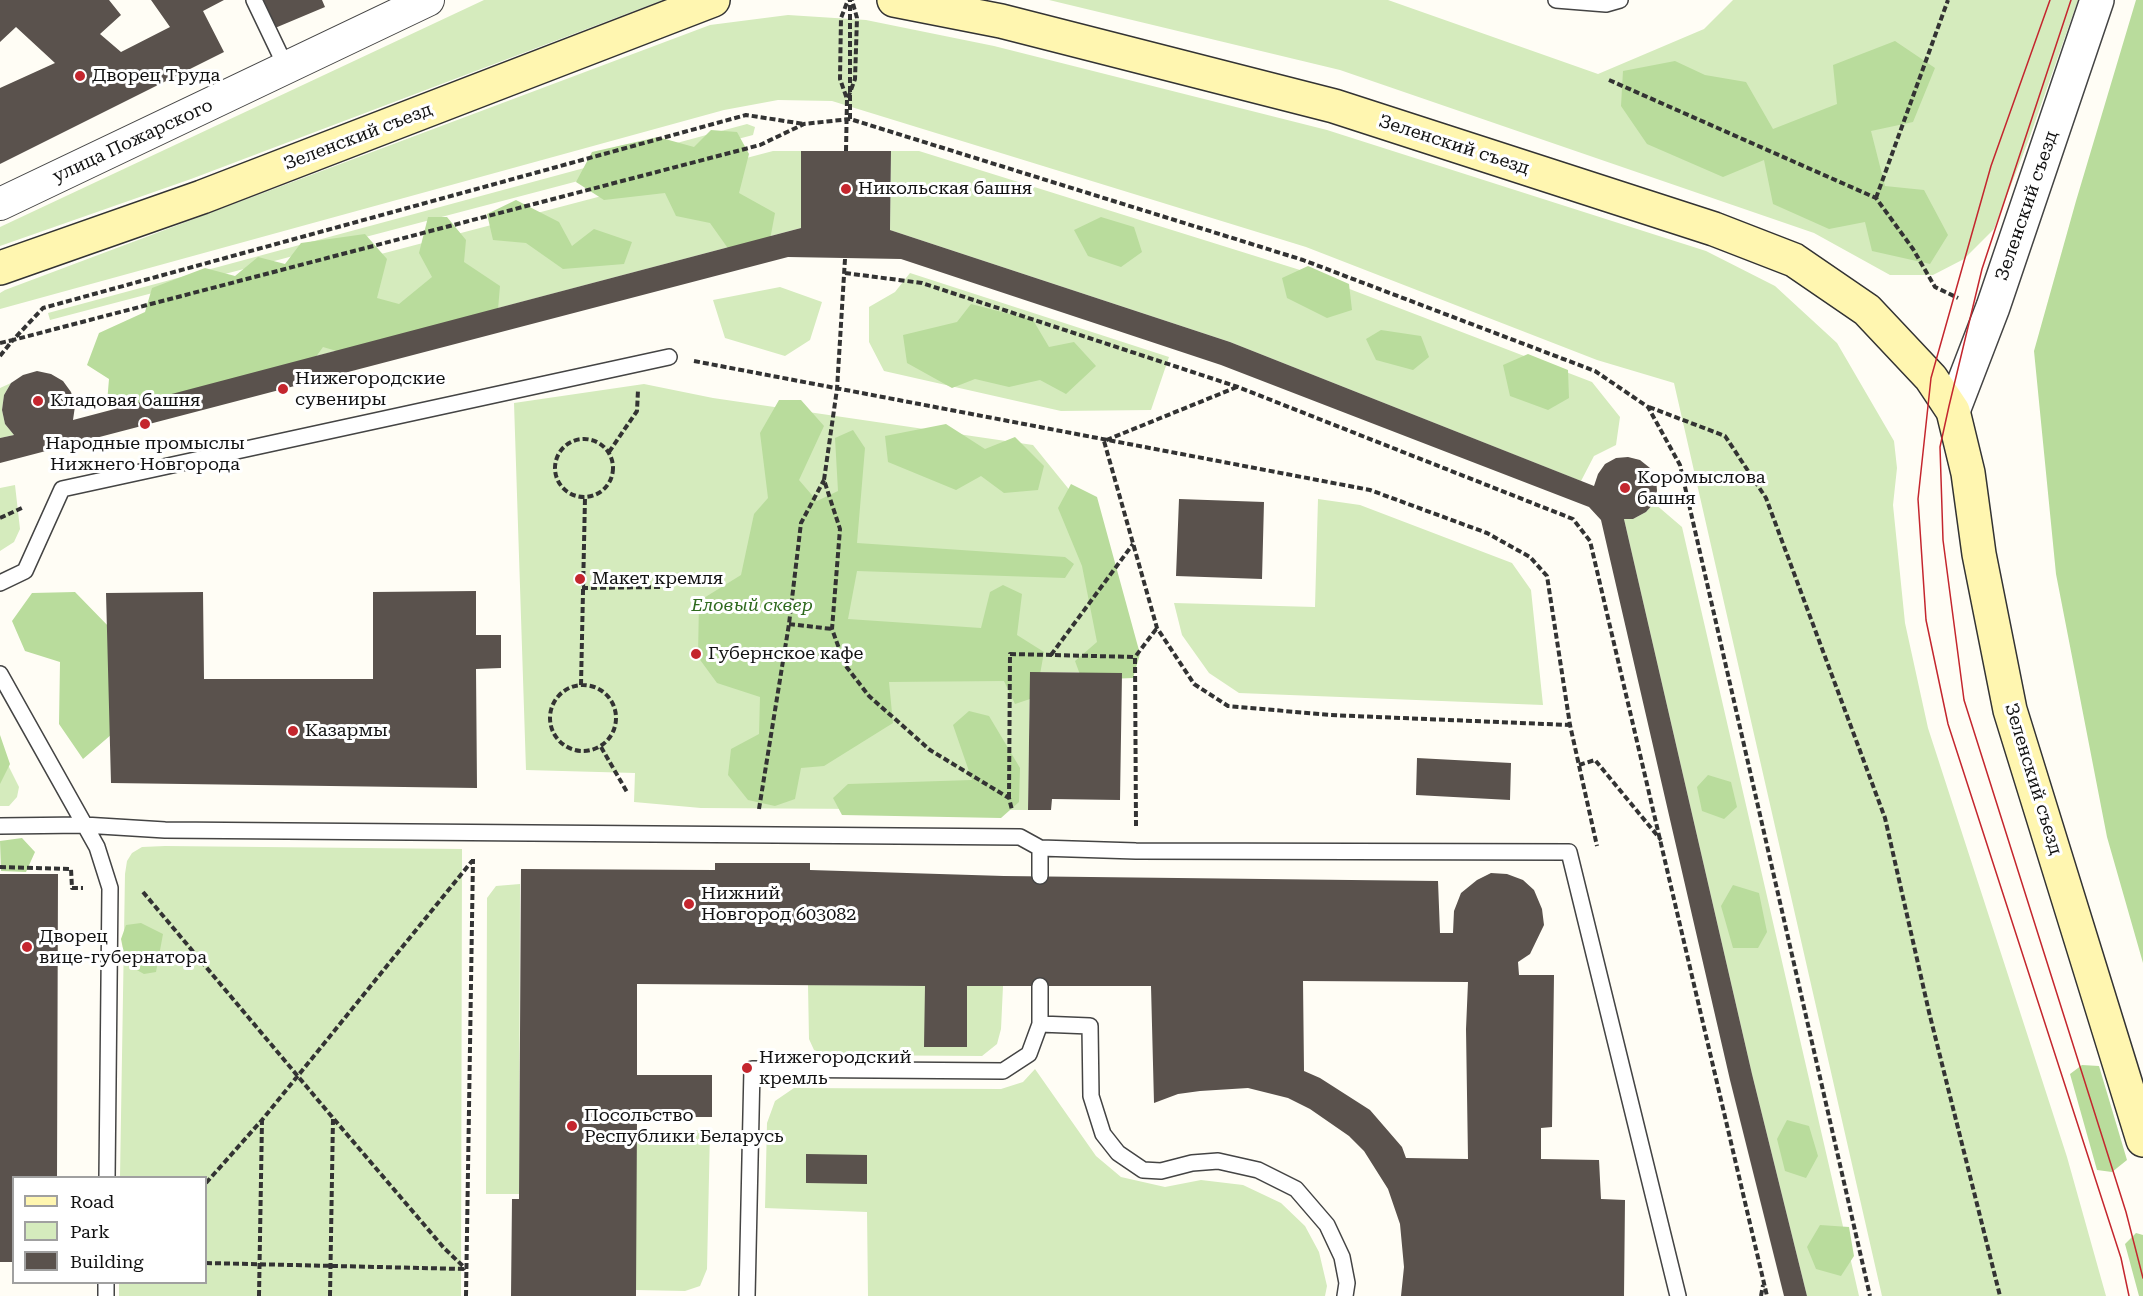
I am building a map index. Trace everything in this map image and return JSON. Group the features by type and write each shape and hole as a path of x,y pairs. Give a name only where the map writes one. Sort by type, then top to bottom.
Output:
{"main road":[{"name":"Зеленский съезд","path":"0,268 202,197 713,0"},
{"name":"Зеленский съезд","path":"894,0 1001,21 1334,105 1714,229 1794,260 1867,310 1931,378 1953,411 1968,473 1979,554 2010,710 2143,1140"}],"street":[{"name":"улица Пожарского","path":"0,204 428,0"},
{"name":"Зеленский съезд","path":"1953,411 1993,307 2097,0"}],"lane":[{"path":"254,0 286,67"},
{"path":"1556,0 1606,4 1620,0"},
{"path":"0,583 25,571 62,489 669,357"},
{"path":"0,674 97,847 110,888 108,1176"},
{"path":"0,826 84,825 165,830 1020,837 1040,848 1136,851 1569,852 1678,1296"},
{"path":"1040,848 1040,876"},
{"path":"747,1296 752,1069 1003,1071 1029,1054 1040,1024 1040,986"},
{"path":"1040,1024 1090,1026 1091,1096 1103,1134 1118,1153 1143,1170 1161,1171 1192,1163 1218,1161 1258,1170 1296,1189 1327,1225 1342,1257 1347,1283 1345,1296"}],"path":[{"path":"847,99 840,80 841,18 850,0"},
{"path":"846,151 847,99 855,79 857,18 850,0"},
{"path":"850,0 850,119"},
{"path":"1876,198 1948,0"},
{"path":"1609,80 1876,198 1913,249 1935,288 1973,306 1993,307"},
{"path":"0,356 43,308 746,115 804,124 850,119 1303,260 1595,371 1648,407 1725,436 1766,498 1885,818 1929,1012 2000,1296"},
{"path":"0,343 760,145 804,124"},
{"path":"759,810 789,624 801,523 825,480 837,389 846,273 845,259"},
{"path":"846,273 922,283 1238,387 1573,519 1590,541 1767,1296"},
{"path":"669,357 1370,490 1486,533 1530,557 1548,576 1570,725 1600,858"},
{"path":"609,452 637,411 639,363"},
{"path":"1104,441 1238,387"},
{"path":"1648,407 1680,465 1870,1296"},
{"path":"582,438 598,442 609,452 614,467 610,482 600,494 585,498 569,494 558,484 553,469 557,454 567,443 582,438"},
{"path":"1104,441 1157,628 1194,684 1228,706 1330,715 1570,725"},
{"path":"825,480 840,529 832,629 844,665 868,696 930,750 1009,798"},
{"path":"581,685 585,498"},
{"path":"1051,655 1133,544"},
{"path":"582,588 663,587"},
{"path":"789,624 832,629"},
{"path":"1136,851 1135,657 1157,628"},
{"path":"1020,837 1009,798 1010,654 1135,657"},
{"path":"581,685 598,689 611,700 616,717 612,734 601,747 584,752 567,748 554,736 549,720 553,703 565,690 581,685"},
{"path":"601,747 627,792"},
{"path":"1579,765 1594,760 1662,841"},
{"path":"466,1296 472,832"},
{"path":"207,1182 262,1120 473,861"},
{"path":"0,867 71,868 72,888 84,888"},
{"path":"143,892 444,1248 466,1269"},
{"path":"330,1296 333,1118"},
{"path":"259,1296 262,1120"},
{"path":"207,1263 466,1269"},
{"path":"1761,1296 1764,1281"}],"green space":[{"path":"484,0 663,0 191,179 0,246 0,227"},
{"path":"1049,0 1388,0 1598,74 1704,29 1733,0 2078,0 2029,139 1994,229 1964,259 1933,275 1890,275 1814,233 1340,70"},
{"path":"2136,0 2143,0 2143,963 2107,837 2056,574 2034,351"},
{"path":"788,15 866,20 994,46 1327,130 1706,251 1775,286 1837,343 1894,441 1897,468 1893,505 1905,623 1928,728 2067,1157 2106,1296 1882,1296 1674,383 1597,360 1306,247 832,101 778,100 724,110 0,309 0,293 5,290 710,25"},
{"path":"1895,41 1935,68 1913,122 1871,131 1885,186 1924,190 1948,235 1930,264 1872,251 1865,222 1829,229 1773,204 1764,160 1723,177 1647,144 1621,106 1623,71 1675,61 1705,75 1746,82 1773,129 1837,104 1833,65"},
{"path":"747,124 755,127 753,135 50,320 48,313"},
{"path":"711,130 737,132 749,154 739,193 775,213 769,245 732,254 710,223 676,216 665,193 604,200 576,182 592,152 658,137 694,147"},
{"path":"773,151 801,151 801,228 146,401 126,321"},
{"path":"891,151 919,151 1300,270 1592,382 1620,417 1616,445 1594,456 1581,481 1230,342 890,230"},
{"path":"516,200 559,222 572,246 594,229 632,242 624,264 563,269 526,243 493,240 487,214"},
{"path":"428,217 447,217 466,240 464,262 500,286 497,321 350,355 323,347 305,372 138,417 107,403 109,379 87,365 99,333 145,312 152,288 205,268 235,276 258,257 285,264 301,243 365,234 387,259 377,298 399,304 432,277 419,253"},
{"path":"1101,217 1134,227 1142,252 1121,267 1088,256 1074,230"},
{"path":"1308,266 1349,284 1352,310 1327,318 1287,298 1282,278"},
{"path":"910,273 1169,357 1151,410 1061,411 884,371 869,342 869,307 895,292"},
{"path":"780,287 822,302 810,340 785,356 725,338 713,300"},
{"path":"971,304 1033,320 1049,347 1074,342 1096,366 1066,394 1040,380 1009,387 975,379 952,388 907,363 903,335 957,322"},
{"path":"1381,330 1421,336 1429,357 1413,370 1376,360 1366,339"},
{"path":"1528,354 1568,370 1569,398 1548,410 1510,396 1503,365"},
{"path":"11,383 4,395 2,410 5,424 14,435 0,438 0,388"},
{"name":"Еловый сквер","path":"644,384 713,398 1033,445 1076,498 1122,673 1030,672 1028,810 701,808 634,802 635,773 526,770 514,403"},
{"path":"779,400 801,400 824,426 799,480 817,501 838,491 835,438 853,430 865,448 857,543 1065,557 1074,564 1065,578 857,571 848,619 981,628 990,592 1003,585 1022,594 1017,635 1044,652 1036,697 1015,704 1004,681 889,682 893,723 824,766 801,768 795,799 775,806 748,800 728,775 731,749 759,734 760,697 717,683 698,657 699,601 741,575 754,514 768,498 760,433"},
{"path":"946,424 985,449 1015,437 1044,466 1038,490 1004,493 981,476 956,490 888,462 885,436"},
{"path":"1071,484 1097,497 1140,654 1133,678 1082,680 1075,661 1097,642 1082,566 1058,508"},
{"path":"15,485 20,529 14,542 0,551 0,488"},
{"path":"1318,499 1360,505 1512,563 1531,590 1543,705 1239,693 1209,673 1182,635 1174,603 1315,607"},
{"path":"1654,503 1682,527 1859,1296 1807,1296 1752,1074 1624,519 1633,519 1646,512"},
{"path":"75,592 112,630 120,666 109,696 119,728 83,759 59,724 60,662 25,651 12,621 32,593"},
{"path":"969,711 989,716 1020,768 1019,802 1001,818 842,815 833,798 848,784 972,780 953,725"},
{"path":"0,735 10,764 0,784"},
{"path":"0,749 19,787 17,797 9,806 0,806"},
{"path":"1708,775 1731,782 1737,807 1724,819 1702,811 1697,787"},
{"path":"22,838 35,852 26,872 1,871 0,841"},
{"path":"142,847 462,849 461,1296 119,1296 119,1284 207,1284 207,1176 120,1176 125,874 127,861 132,853"},
{"path":"520,884 519,1194 486,1194 487,898 496,886"},
{"path":"1733,885 1759,893 1767,932 1758,948 1733,948 1721,906"},
{"path":"141,923 163,934 156,972 144,974 126,964 121,939 126,925"},
{"path":"808,985 925,986 925,1047 967,1047 967,986 1003,986 1001,1029 997,1044 982,1056 827,1055 814,1050 809,1039"},
{"path":"2082,1065 2099,1066 2127,1160 2112,1172 2097,1170 2070,1074"},
{"path":"1035,1069 1096,1156 1121,1177 1165,1187 1201,1180 1243,1185 1281,1203 1305,1226 1319,1252 1327,1286 1325,1296 868,1296 867,1212 765,1208 767,1123 775,1101 794,1088 1001,1089 1023,1082"},
{"path":"1787,1120 1809,1126 1818,1156 1806,1178 1785,1171 1777,1139"},
{"path":"636,1130 710,1130 707,1269 700,1286 685,1291 636,1290"},
{"path":"1820,1225 1849,1227 1854,1256 1841,1276 1816,1269 1807,1247"},
{"path":"2136,1233 2143,1235 2143,1296 2139,1296 2125,1244"}],"building":[{"name":"Дворец Труда","path":"0,0 109,0 121,15 100,34 121,52 170,27 151,0 224,0 203,11 224,52 0,164 0,88 55,63 16,27 0,42"},
{"path":"262,0 322,0 325,7 275,28"},
{"path":"801,151 891,151 890,230 1230,342 1594,486 1605,464 1616,458 1628,457 1640,460 1650,468 1656,478 1657,491 1654,503 1646,512 1633,519 1624,519 1752,1074 1807,1296 1784,1296 1730,1080 1601,520 1589,507 1221,365 901,259 788,257 0,463 0,438 14,435 5,424 2,410 4,395 11,383 23,375 37,371 51,374 63,381 71,392 75,406 73,420 801,228"},
{"path":"1179,499 1264,502 1262,579 1176,576"},
{"name":"Казармы","path":"476,591 476,635 501,635 501,668 476,669 477,788 111,783 106,593 203,592 204,679 373,679 373,592"},
{"path":"1030,672 1122,673 1120,800 1052,799 1051,810 1028,810"},
{"path":"1417,758 1511,763 1510,800 1416,795"},
{"path":"715,863 810,863 810,870 1004,876 1438,881 1440,933 1453,933 1454,911 1461,893 1477,880 1491,873 1507,874 1523,880 1534,890 1542,909 1544,925 1530,954 1518,962 1519,975 1554,975 1552,1127 1541,1128 1541,1159 1599,1160 1601,1199 1625,1200 1624,1296 1401,1296 1404,1267 1400,1224 1388,1189 1364,1151 1349,1136 1310,1109 1288,1098 1248,1088 1178,1094 1154,1103 1151,986 967,986 967,1047 924,1047 925,986 637,984 637,1075 712,1075 712,1117 637,1117 636,1296 511,1296 512,1199 519,1199 521,869 715,870","holes":["1303,981 1468,982 1466,1029 1468,1159 1406,1158 1402,1147 1370,1110 1320,1078 1304,1071"]},
{"path":"0,874 58,874 57,1176 12,1176 12,1262 0,1262"},
{"path":"806,1154 867,1155 867,1184 806,1183"}],"tram line":[{"path":"2050,0 1991,166 1931,378 1918,499 1926,620 1948,724 2121,1258 2129,1296"},
{"path":"2071,0 1982,269 1949,406 1940,447 1943,540 1964,700 2126,1212 2143,1278"}],"place":[{"name":"Дворец Труда","path":"80,76"},
{"name":"Никольская башня","path":"846,189"},
{"name":"Нижегородские сувениры","path":"283,389"},
{"name":"Кладовая башня","path":"38,401"},
{"name":"Народные промыслы Нижнего Новгорода","path":"145,424"},
{"name":"Коромыслова башня","path":"1625,488"},
{"name":"Макет кремля","path":"580,579"},
{"name":"Губернское кафе","path":"696,654"},
{"name":"Казармы","path":"293,731"},
{"name":"Нижний Новгород 603082","path":"689,904"},
{"name":"Дворец вице-губернатора","path":"27,947"},
{"name":"Нижегородский кремль","path":"747,1068"},
{"name":"Посольство Республики Беларусь","path":"572,1126"}]}
